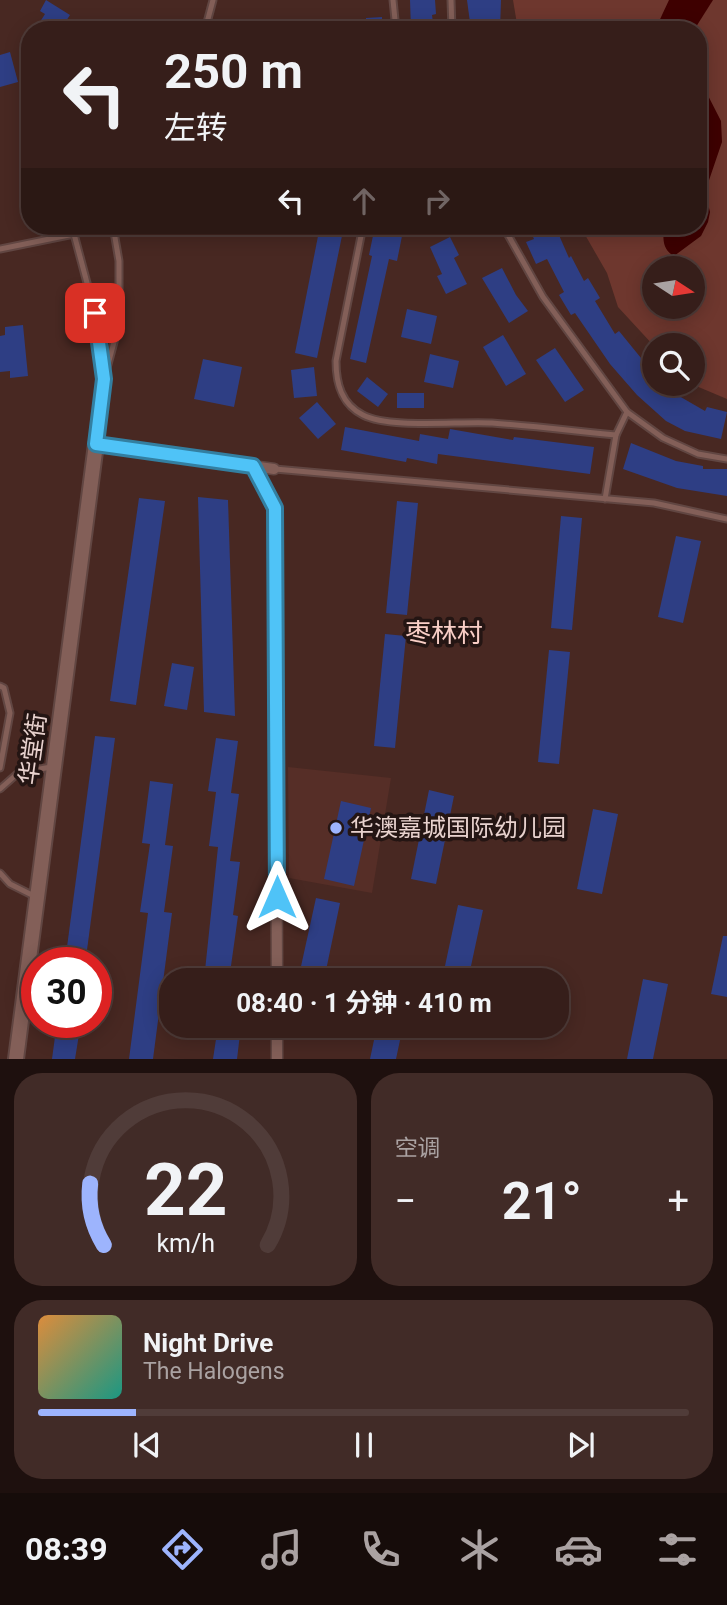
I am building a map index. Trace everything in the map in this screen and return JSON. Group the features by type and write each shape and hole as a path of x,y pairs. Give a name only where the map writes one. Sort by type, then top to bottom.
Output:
{"street":[{"path":"96,444 274,469"},
{"name":"华堂街","path":"16,1059 96,444"},
{"path":"253,466 275,508 277,968"},
{"path":"277,1038 277,1059"}],"lane":[{"path":"207,21 213,0"},
{"path":"393,0 395,21"},
{"path":"451,0 452,21"},
{"path":"0,249 69,235"},
{"path":"74,235 95,313 104,379"},
{"path":"96,444 104,379 117,331 120,297 119,261 115,235"},
{"path":"361,235 336,361 336,382 345,402 361,415 380,421 491,423 615,435"},
{"path":"508,235 543,298 627,412 663,438 698,454 727,459"},
{"path":"604,499 615,435 627,412"},
{"path":"274,469 654,503 727,519"},
{"path":"0,686 4,688 10,713 0,768"},
{"path":"0,789 18,773 54,766"},
{"path":"0,873 10,884 37,898"}],"shaded area":[{"path":"513,0 727,0 727,399 705,390 705,333 642,333 618,307 607,273 585,235 707,235 707,21 516,21"},
{"path":"669,0 713,0 700,21 659,21"},
{"path":"707,94 721,121 722,142 707,186"},
{"path":"707,200 710,212 707,224"},
{"path":"664,235 702,235 674,256 665,247"},
{"name":"华澳嘉城国际幼儿园","path":"288,767 391,778 372,893 289,878"}],"building":[{"path":"46,0 70,15 66,21 41,21 45,14 40,11"},
{"path":"410,0 435,0 436,14 432,15 433,21 411,21"},
{"path":"467,0 501,0 500,21 470,21"},
{"path":"382,17 382,21 366,21 366,18"},
{"path":"10,52 18,82 0,87 0,55"},
{"path":"318,235 342,235 317,358 295,353"},
{"path":"373,235 402,235 397,261 389,259 366,363 350,359 372,256 369,255"},
{"path":"532,235 559,235 569,258 571,256 584,281 588,278 600,298 595,301 615,334 619,331 642,359 642,396 679,396 705,411 707,407 727,412 721,439 685,431 666,421 637,395 610,364 575,313 571,315 559,295 564,292 547,259 536,264 526,242 534,239"},
{"path":"450,237 459,255 454,258 467,284 446,294 437,276 442,274 430,247"},
{"path":"502,268 528,311 509,323 482,278"},
{"path":"407,309 437,316 431,344 401,337"},
{"path":"23,325 28,376 10,378 10,371 0,372 0,336 5,335 5,327"},
{"path":"503,335 526,374 506,386 483,347"},
{"path":"555,348 584,390 565,402 536,360"},
{"path":"430,354 459,361 453,388 424,382"},
{"path":"203,359 242,367 234,407 194,399"},
{"path":"314,367 317,396 294,398 291,370"},
{"path":"367,377 388,394 378,407 357,391"},
{"path":"397,393 424,393 424,408 397,408"},
{"path":"317,402 336,424 318,439 299,418"},
{"path":"345,427 419,441 420,434 448,439 450,429 513,440 514,437 594,447 590,474 438,454 437,464 407,458 406,462 341,450"},
{"path":"631,443 676,461 703,466 703,469 727,469 727,496 677,488 623,469"},
{"path":"198,497 228,500 235,716 204,712"},
{"path":"139,498 165,501 136,705 110,701"},
{"path":"397,501 418,503 407,615 386,613"},
{"path":"561,516 582,518 572,630 551,628"},
{"path":"676,536 701,541 683,623 658,617"},
{"path":"385,634 406,636 395,748 374,746"},
{"path":"549,650 570,652 559,764 538,762"},
{"path":"172,663 194,667 187,710 164,706"},
{"path":"95,736 115,738 87,947 67,947"},
{"path":"216,738 238,741 231,793 239,794 230,861 240,862 233,915 238,916 231,968 205,968 218,847 209,846 216,792 208,791"},
{"path":"150,781 173,784 165,845 173,846 164,912 172,913 165,968 159,968 159,1013 153,1059 129,1059 148,913 140,912 150,844 142,843"},
{"path":"429,790 454,796 436,884 411,879"},
{"path":"341,801 371,808 354,886 324,879"},
{"path":"593,809 618,814 602,894 577,889"},
{"path":"316,898 340,903 326,968 301,968"},
{"path":"458,905 483,910 471,968 445,968"},
{"path":"723,936 727,936 727,997 711,994"},
{"path":"643,979 668,984 653,1059 627,1059"},
{"path":"55,1038 78,1038 75,1059 52,1059"},
{"path":"216,1038 240,1038 237,1059 213,1059"},
{"path":"374,1038 400,1038 396,1059 370,1059"}],"place":[{"name":"华澳嘉城国际幼儿园","path":"336,828"}],"district":[{"name":"枣林村","path":"444,633"}],"route":[{"path":"95,313 104,379 96,444 253,466 275,508 277,897"}]}
